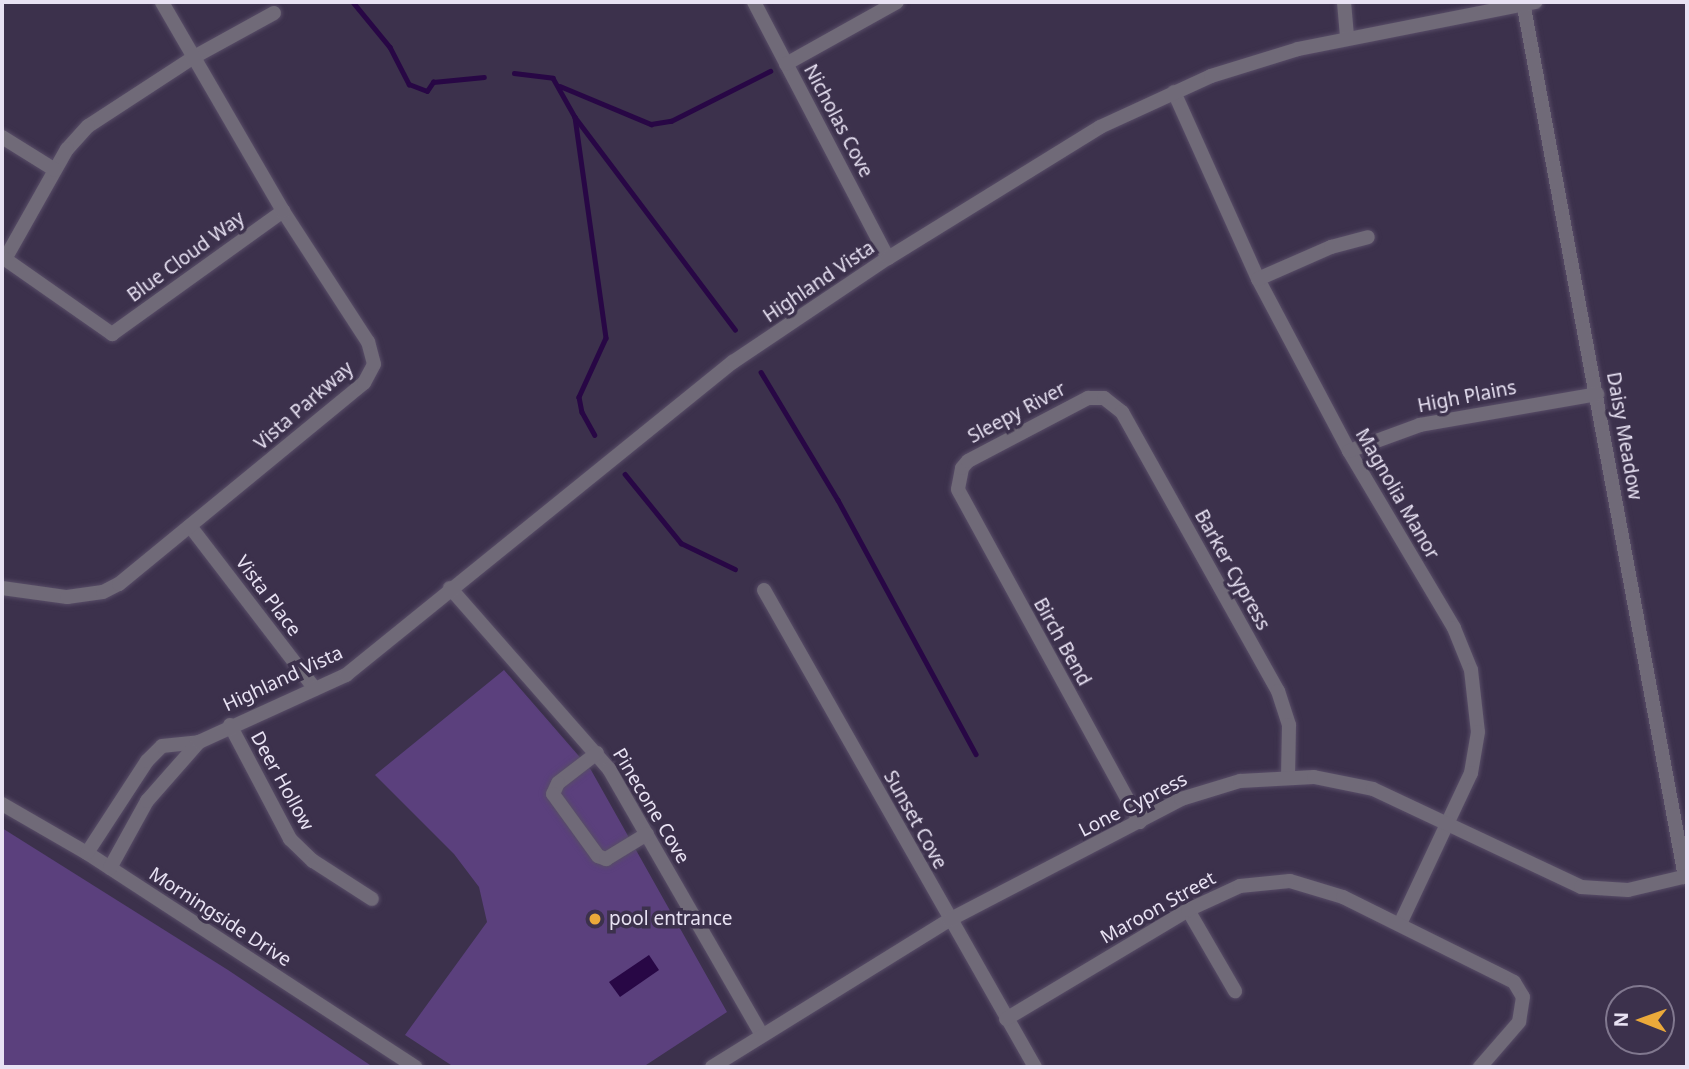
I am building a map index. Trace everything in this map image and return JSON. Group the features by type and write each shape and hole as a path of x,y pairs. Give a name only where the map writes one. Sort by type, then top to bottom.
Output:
{"street":[{"name":"Vista Parkway","path":"2,588 67,597 103,592 119,584 364,383 374,364 368,342 283,211 162,2"},
{"name":"Nicholas Cove","path":"754,2 888,258"},
{"path":"786,64 897,2"},
{"path":"1344,2 1347,37"},
{"name":"Highland Vista","path":"110,868 147,801 199,742 230,725 345,675 690,393 888,258 1100,127 1211,76 1347,37 1527,2"},
{"name":"Daisy Meadow","path":"1527,2 1686,876"},
{"path":"2,137 55,170 88,126 194,57 274,13"},
{"name":"Magnolia Manor","path":"1174,92 1258,279 1349,452 1454,628 1471,670 1478,712 1476,752 1450,824 1400,924"},
{"name":"Blue Cloud Way","path":"55,170 5,259 111,334 283,211"},
{"path":"1258,279 1331,247 1368,237"},
{"name":"High Plains","path":"1349,452 1420,425 1597,394"},
{"name":"Sleepy River","path":"958,478 968,461 1082,401 1104,398"},
{"name":"Barker Cypress","path":"1104,398 1122,412 1278,691 1289,725 1289,776"},
{"name":"Birch Bend","path":"958,478 961,499 1140,822"},
{"name":"Vista Place","path":"190,526 315,689"},
{"name":"Pinecone Cove","path":"450,588 597,753 647,834 761,1033"},
{"name":"Sunset Cove","path":"764,590 949,920 1035,1067"},
{"name":"Deer Hollow","path":"230,725 290,839 313,861 372,899"},
{"name":"Highland Vista","path":"87,853 147,761 162,747 199,742"},
{"path":"597,753 558,783 553,794 598,856 606,859 647,834"},
{"name":"Lone Cypress","path":"712,1067 761,1033 949,920 1201,792 1240,781 1289,776 1353,783 1450,824 1581,887 1628,890 1686,876"},
{"name":"Morningside Drive","path":"2,804 87,853 415,1067"},
{"name":"Maroon Street","path":"1006,1019 1188,910 1240,886 1290,881 1343,897 1506,976 1523,997 1515,1030 1480,1067"},
{"path":"1188,910 1236,991"}],"shaded area":[{"path":"504,670 591,770 727,1012 643,1067 454,1067 405,1035 487,922 479,887 454,854 375,775"},
{"path":"2,828 228,970 373,1067 2,1067"},
{"path":"649,955 659,970 620,997 609,982"}],"waterway":[{"path":"353,2 390,47 409,84 427,91 433,82 484,77"},
{"path":"560,86 651,124 671,121 770,71"},
{"path":"514,73 553,78 575,117 606,338 579,397 582,412 595,435"},
{"path":"575,117 735,329"},
{"path":"761,372 838,500 976,754"},
{"path":"625,474 681,543 735,569"}],"place":[{"name":"pool entrance","path":"595,919"}]}
